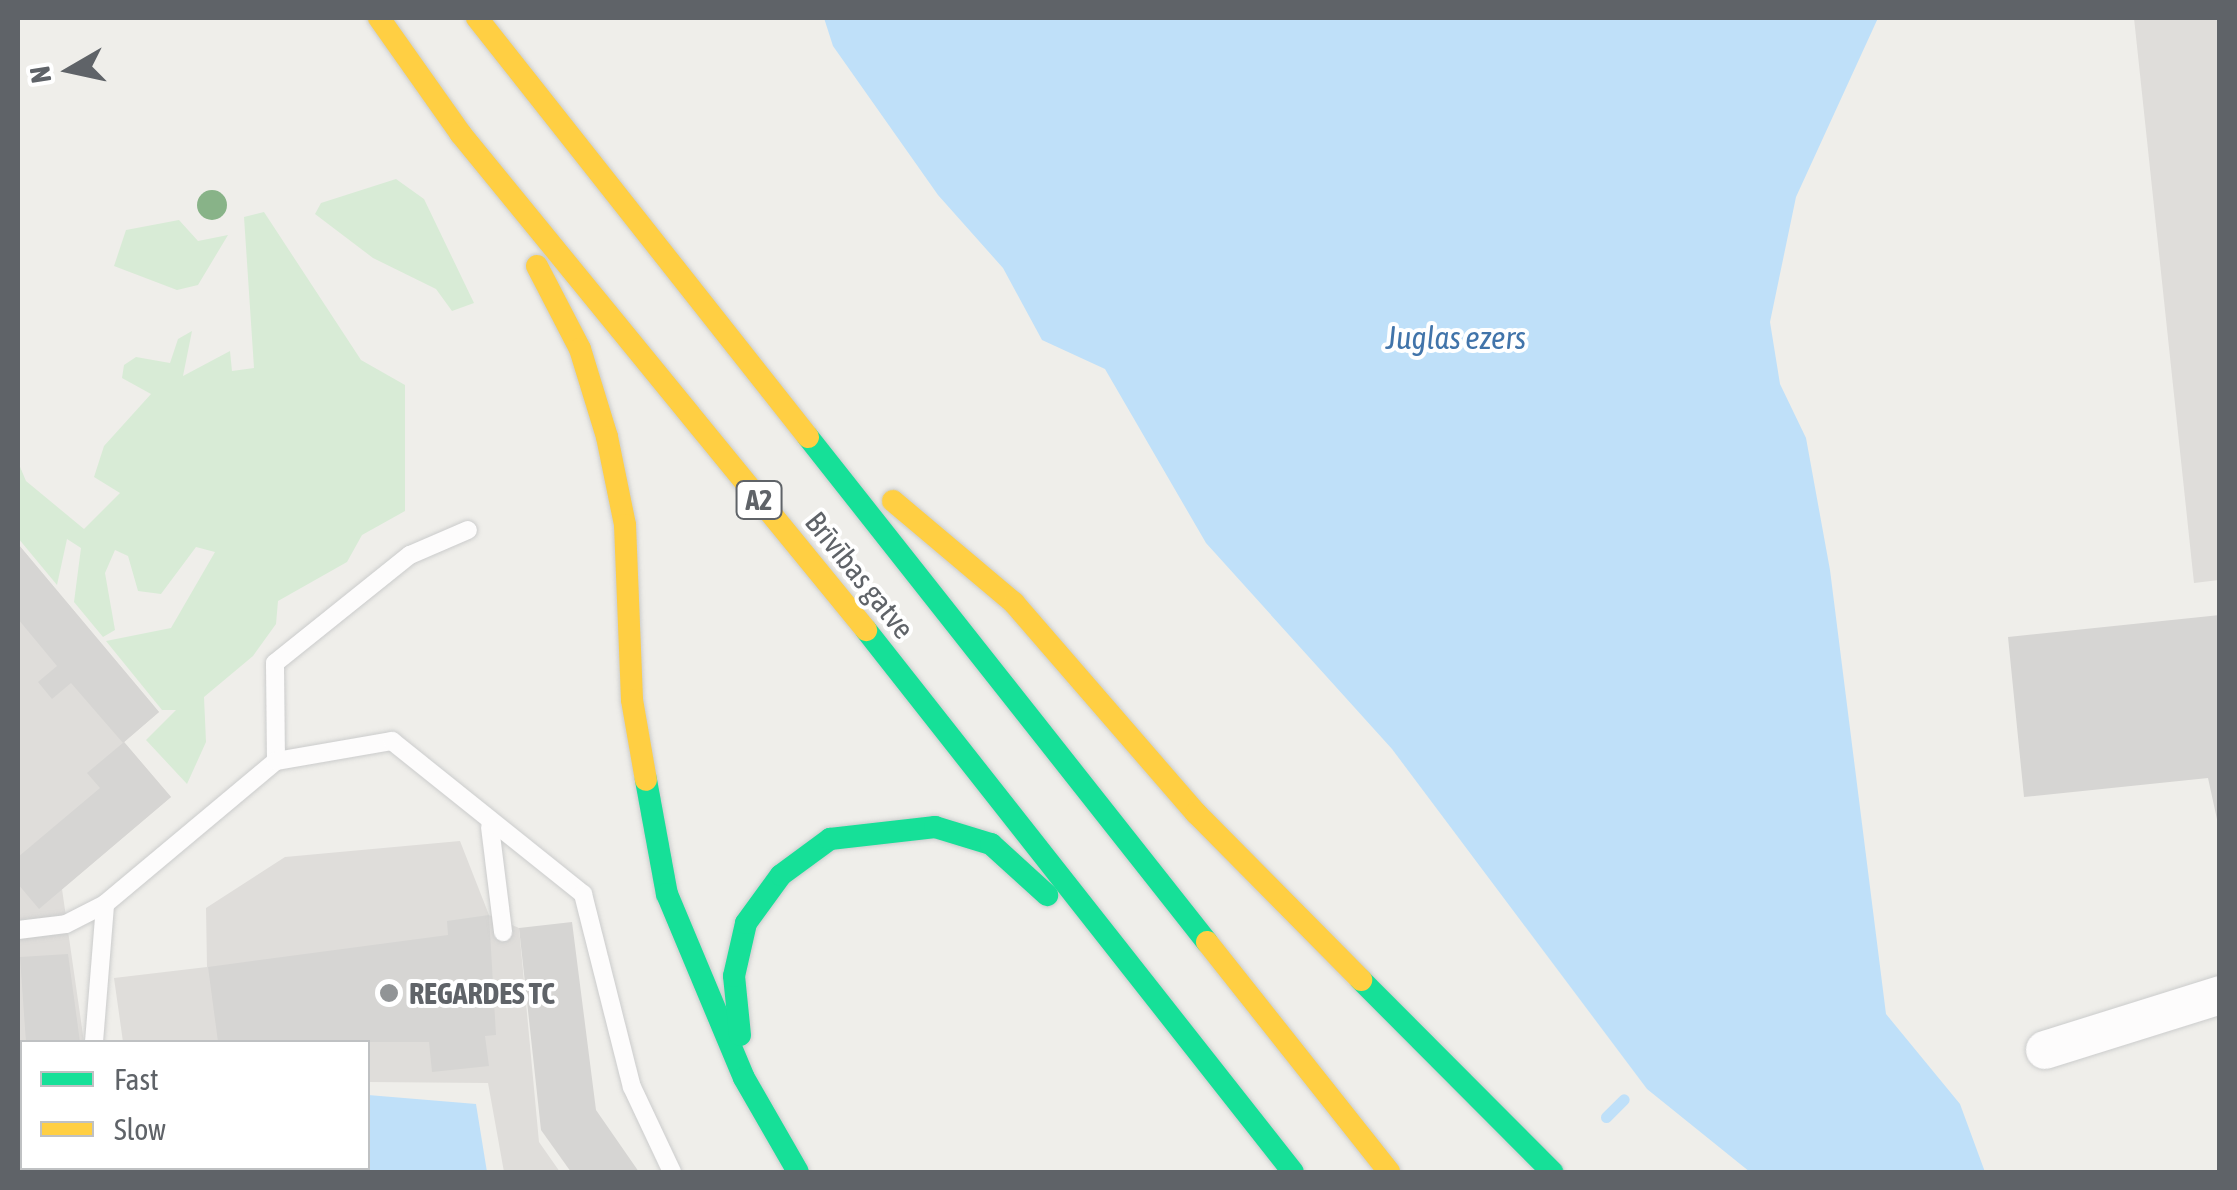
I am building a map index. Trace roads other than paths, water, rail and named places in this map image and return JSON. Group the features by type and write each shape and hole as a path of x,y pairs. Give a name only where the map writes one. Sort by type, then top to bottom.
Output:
{"main road":[{"name":"Brīvības gatve","path":"378,18 460,134 1059,866 1167,1018 1294,1172"},
{"name":"Brīvības gatve","path":"477,18 810,432 1389,1172"},
{"path":"460,134 556,298 608,437 625,525 632,700 667,894 744,1078 798,1172"},
{"path":"810,432 1014,603 1196,813 1552,1172"},
{"path":"744,1078 734,976 746,923 781,876 830,839 884,827 935,827 991,844 1059,906 1102,963 1167,1018"}],"street":[{"path":"2045,1050 2220,994"}],"lane":[{"path":"276,761 275,663 410,555 468,530"},
{"path":"18,930 66,924 106,904 276,761 392,741 490,828 583,894 632,1086 672,1172"},
{"path":"490,828 503,932"},
{"path":"94,1040 106,904"}],"water":[{"name":"Juglas ezers","path":"824,18 1878,18 1796,197 1770,322 1780,384 1806,438 1830,570 1886,1014 1960,1104 1985,1172 1750,1172 1647,1089 1392,749 1206,543 1105,369 1042,340 1003,268 938,195 833,46"},
{"path":"370,1095 476,1104 487,1172 165,1172 370,1170"}],"waterway":[{"path":"1606,1117 1624,1099"}],"place":[{"name":"REGARDES TC","path":"389,993"}]}
